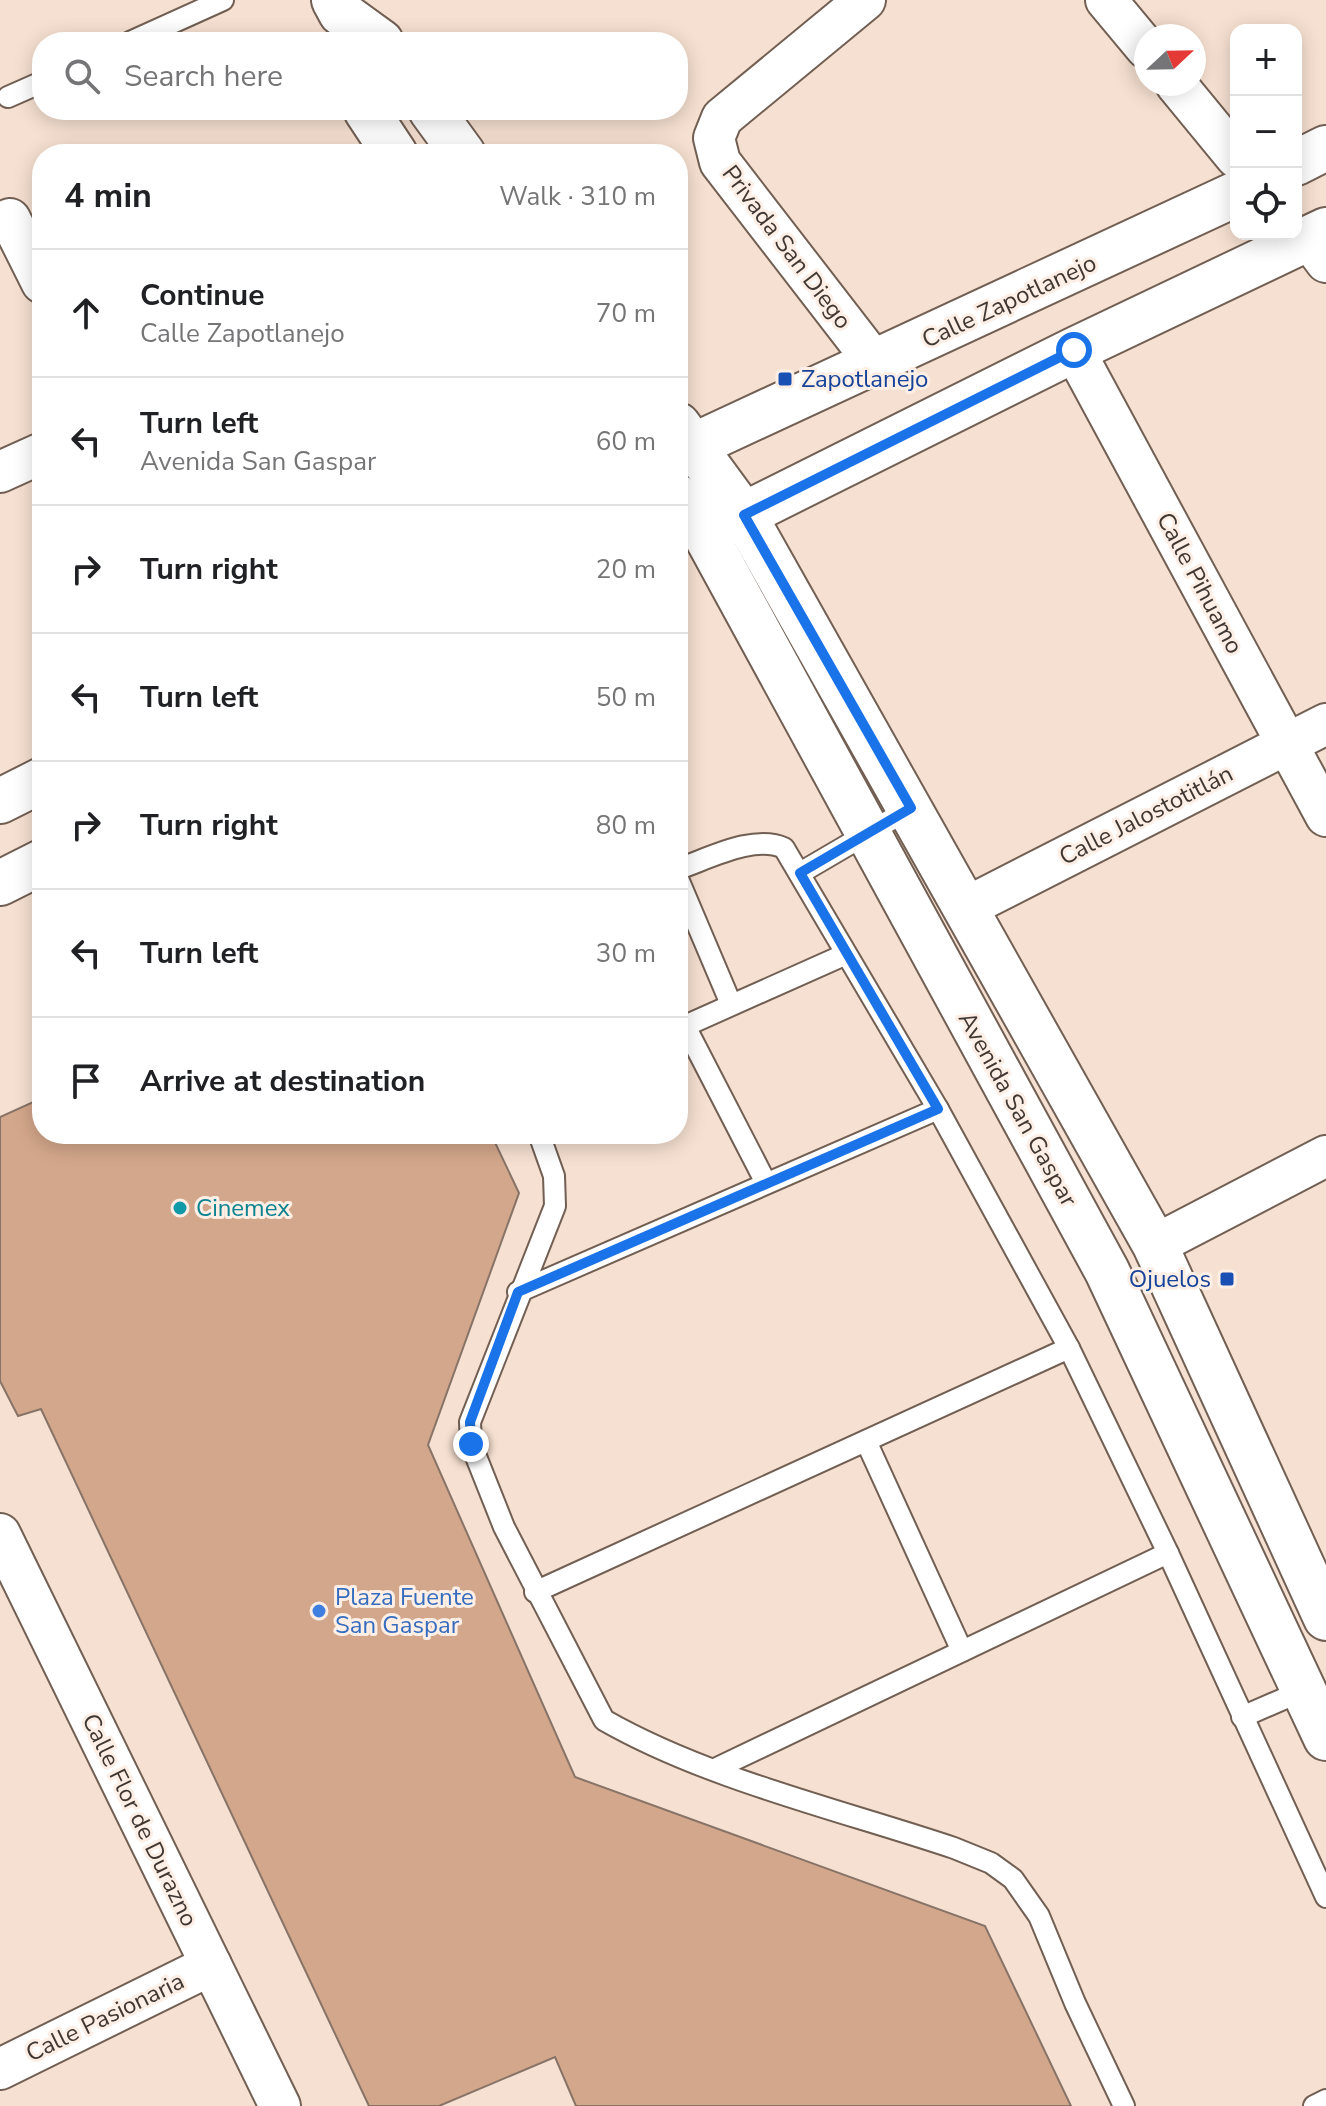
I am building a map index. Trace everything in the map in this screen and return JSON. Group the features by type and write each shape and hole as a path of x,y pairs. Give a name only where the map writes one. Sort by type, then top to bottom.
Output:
{"street":[{"name":"Privada San Diego","path":"865,0 722,118 714,138 720,162 876,364"},
{"path":"1106,0 1134,34"},
{"path":"339,18 364,32"},
{"path":"1186,96 1230,150"},
{"path":"373,120 388,144"},
{"path":"438,120 456,144"},
{"path":"1302,160 1326,148"},
{"name":"Calle Zapotlanejo","path":"688,439 876,364 1230,197"},
{"path":"10,219 32,263"},
{"path":"692,541 1074,350 1320,244"},
{"name":"Calle Pihuamo","path":"1074,350 1326,816"},
{"path":"688,447 744,515 1155,1245 1326,1618"},
{"path":"0,472 32,458"},
{"name":"Avenida San Gaspar","path":"692,541 868,833 1107,1271 1315,1685 1326,1738"},
{"name":"Calle Jalostotitlán","path":"967,907 1326,724"},
{"path":"0,801 32,785"},
{"path":"0,883 32,867"},
{"path":"1155,1245 1326,1156"},
{"name":"Calle Flor de Durazno","path":"0,1534 12,1586 211,1965 280,2106"},
{"name":"Calle Pasionaria","path":"0,2069 211,1965"}],"lane":[{"path":"152,32 223,0"},
{"path":"8,97 32,86"},
{"path":"800,873 911,808"},
{"path":"688,866 755,844 772,843 784,848 800,873 844,955 938,1109 1069,1348 1168,1553 1326,1897"},
{"path":"688,903 731,1004"},
{"path":"688,1025 844,955"},
{"path":"688,1039 766,1183"},
{"path":"518,1292 938,1109"},
{"path":"543,1144 554,1176 555,1206 518,1292 470,1422 470,1433 504,1527 604,1720 635,1738 715,1769 954,1848 991,1863 1013,1879 1039,1916 1124,2106"},
{"path":"535,1592 1069,1348"},
{"path":"866,1441 962,1651"},
{"path":"715,1769 1168,1553"},
{"path":"1242,1717 1315,1685"},
{"path":"1314,2106 1326,2100"}],"building":[{"name":"Plaza Fuente San Gaspar","path":"32,1103 32,1144 496,1144 519,1193 428,1445 575,1777 985,1926 1071,2106 576,2106 555,2057 439,2106 369,2106 41,1409 18,1416 0,1381 0,1117"}],"place":[{"name":"Zapotlanejo","path":"785,379"},
{"name":"Cinemex","path":"180,1208"},
{"name":"Ojuelos","path":"1227,1279"},
{"name":"Plaza Fuente San Gaspar","path":"319,1611"}],"route":[{"path":"471,1444 470,1422 518,1292 938,1109 844,955 800,873 911,808 744,515 1074,350"}]}
